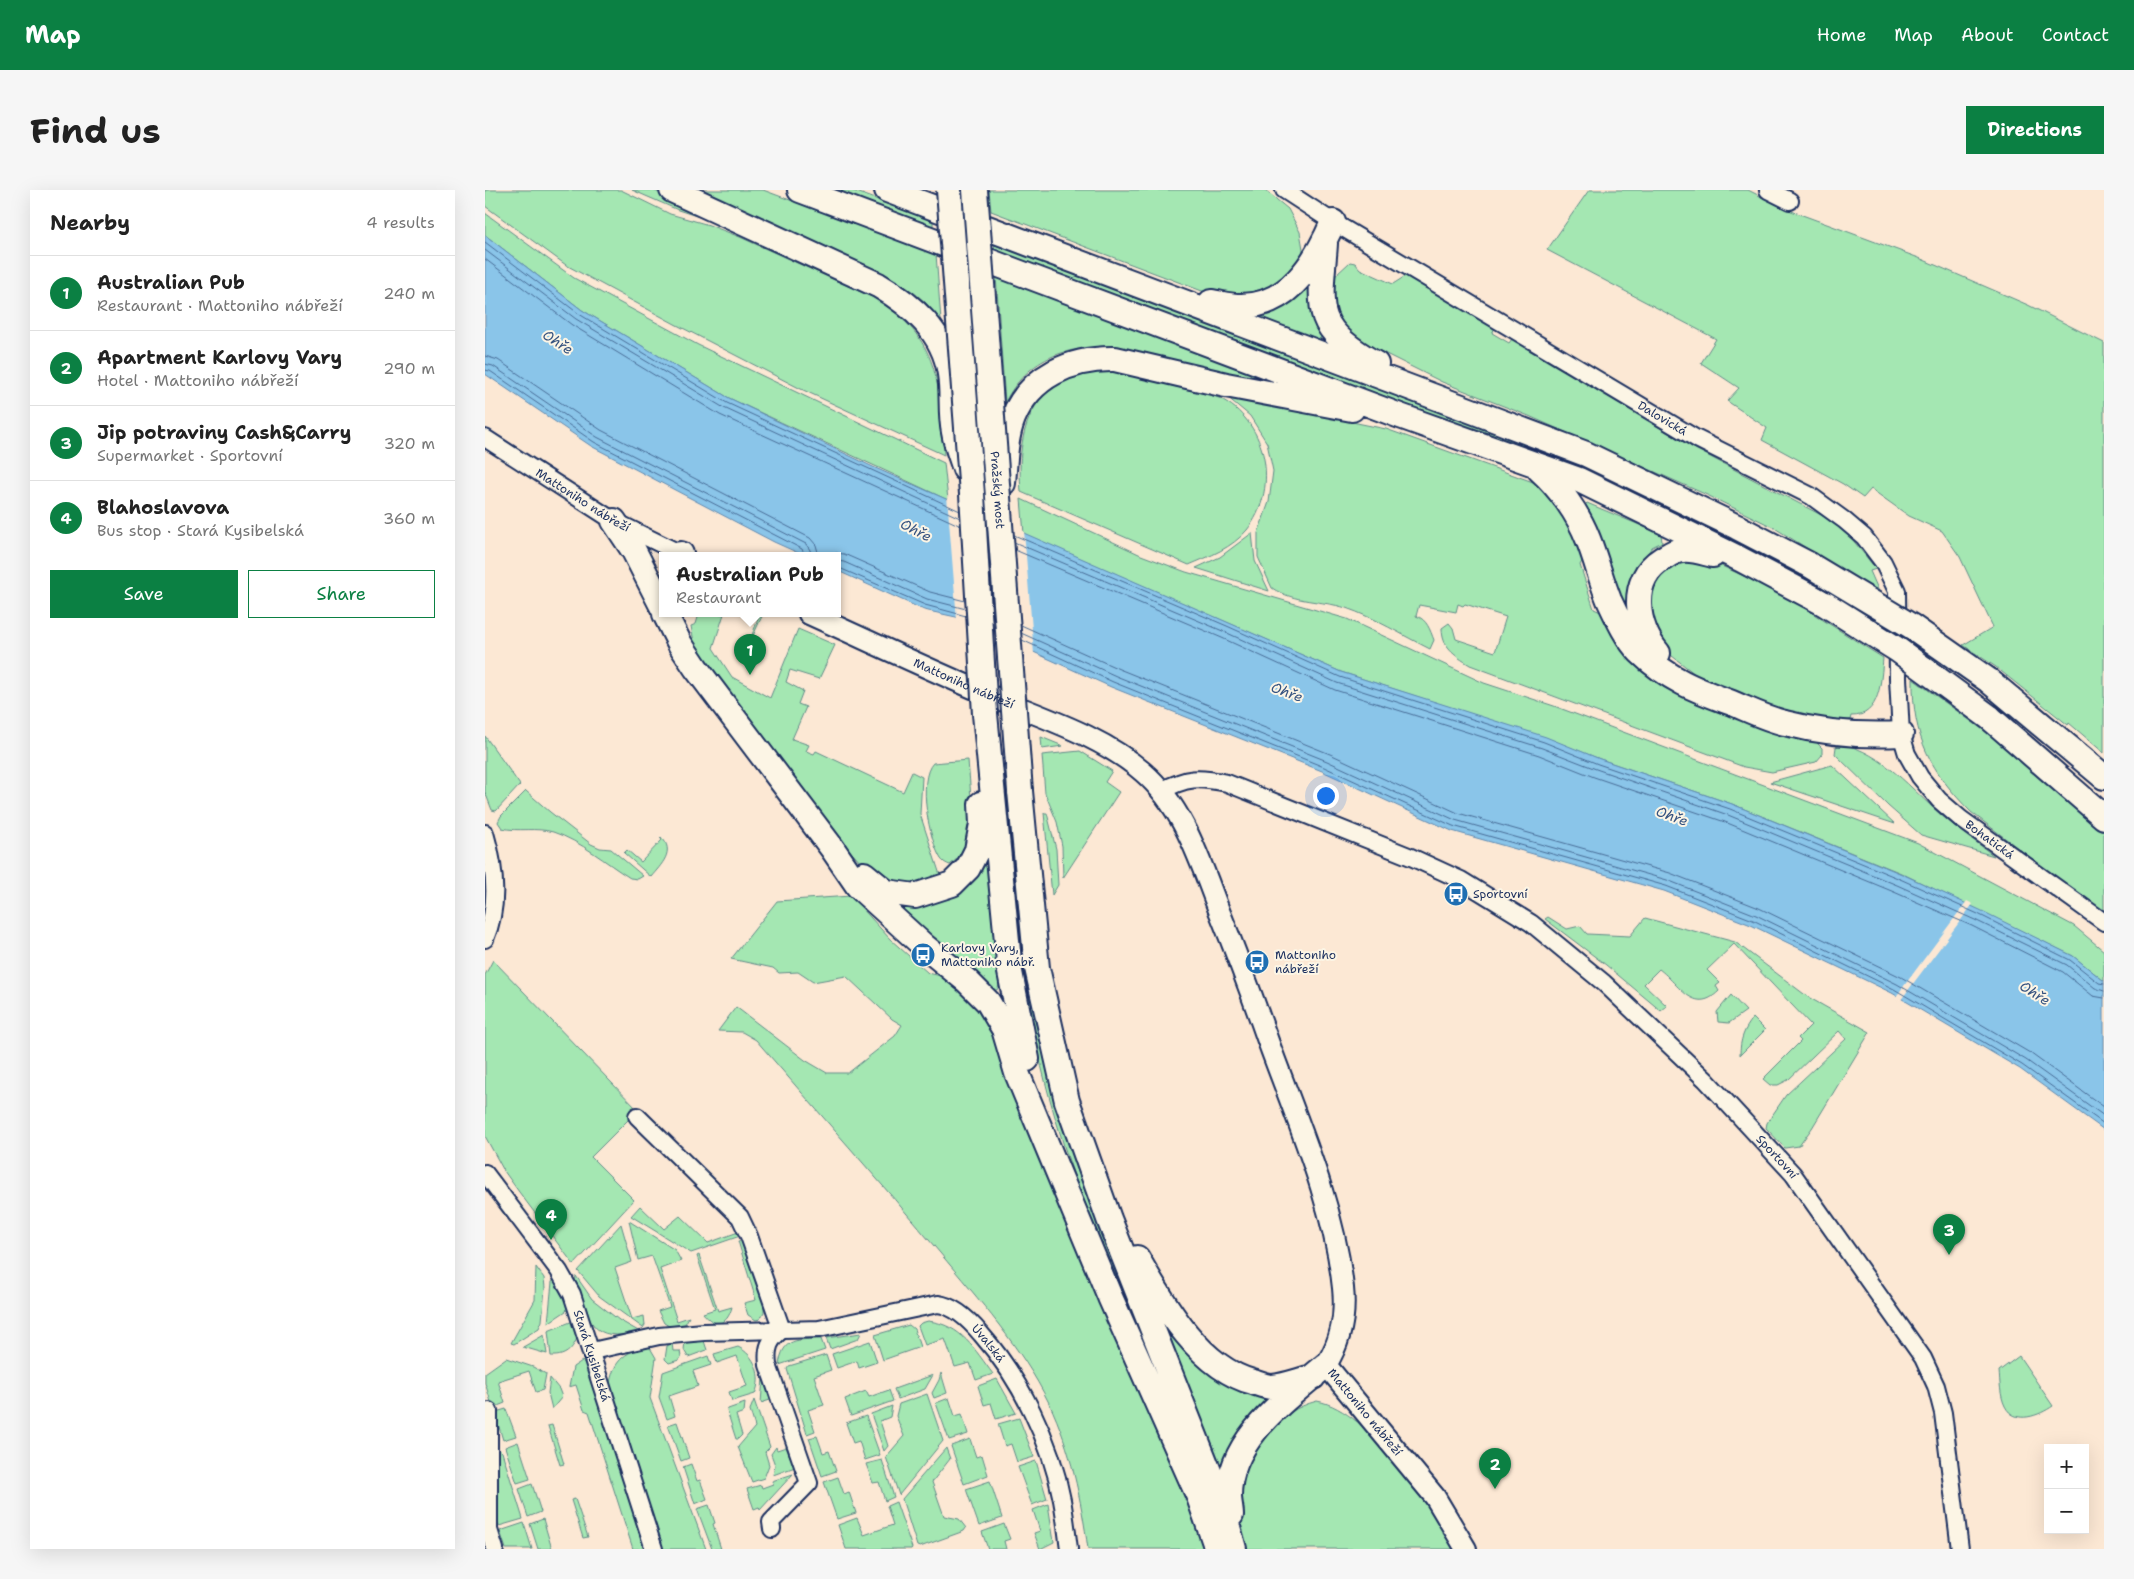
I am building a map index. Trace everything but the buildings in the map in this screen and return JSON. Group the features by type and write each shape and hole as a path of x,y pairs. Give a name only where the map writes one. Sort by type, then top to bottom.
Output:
{"highway":[{"path":"671,190 878,285 903,300 925,320 940,345 950,373 954,432 972,494"},
{"path":"800,190 1400,416 1579,480 1825,604 1898,650 1989,717 2104,817"},
{"path":"887,190 1586,454 1737,527 1808,564 1911,626 1988,680 2104,777"},
{"name":"Pražský most","path":"949,190 972,494 985,714 986,789"},
{"name":"Pražský most","path":"975,190 1020,791 1037,968 1067,1101 1109,1219"},
{"path":"1150,289 1238,306 1259,303 1281,295 1300,279 1329,232"},
{"path":"1329,232 1323,300 1325,318 1344,342 1357,353 1429,394"},
{"path":"999,516 1008,435 1022,401 1039,380 1057,369 1099,358 1115,359 1320,404 1400,416"},
{"path":"1533,464 1551,479 1566,499 1587,537 1609,600 1622,627 1638,650 1660,670 1682,684 1784,723 1836,733 1901,734"},
{"path":"614,521 659,588"},
{"path":"1703,692 1665,661 1648,641 1641,624 1639,602 1641,585 1650,569 1672,553 1683,550 1740,560"},
{"path":"666,617 680,644 696,668 832,848 858,886 988,1002 1004,1029 1017,1072 1110,1296 1199,1498 1217,1549"},
{"path":"685,617 686,640 696,668"},
{"path":"832,848 849,859 870,880 886,892 915,896 937,890 958,880 968,868 977,850 986,789"},
{"path":"986,789 1010,972 1031,1076 1061,1178"},
{"path":"1109,1219 1137,1258 1163,1302 1187,1334 1213,1360 1240,1379 1270,1387 1320,1371"},
{"path":"1109,1219 1221,1502 1235,1549"},
{"path":"1235,1549 1229,1496 1238,1459 1245,1443 1260,1424 1320,1371"}],"main road":[{"name":"Mattoniho nábřeží","path":"816,617 958,682 1098,741 1144,772 1161,790 1180,819 1198,856 1242,968 1329,1214 1343,1289 1344,1320 1338,1346 1320,1371 1435,1497 1466,1549"}],"street":[{"name":"Dalovická","path":"1284,190 1329,232 1697,439 1811,496 1857,532 1883,562 1897,591 1901,734"},
{"path":"1768,190 1790,201"},
{"name":"Mattoniho nábřeží","path":"485,438 614,521 675,552"},
{"name":"Bohatická","path":"1901,734 1907,754 1920,778 1939,800 1961,819 2104,922"},
{"name":"Sportovní","path":"1161,790 1179,781 1203,778 1227,783 1411,857 1461,880 1531,923 1604,983 1705,1080 1793,1174 1923,1358 1936,1386 1943,1413 1960,1549"},
{"path":"485,832 493,865 495,886 491,919 485,939"},
{"path":"637,1116 741,1217 783,1330 769,1344 767,1354 768,1365 809,1483 771,1522 772,1529"},
{"name":"Stará Kysibelská","path":"485,1164 489,1177 559,1271 572,1294 592,1351 654,1549"},
{"name":"Úvalská","path":"592,1351 659,1336 704,1332 819,1328 938,1304 946,1305 971,1322 1003,1362 1031,1410 1044,1439 1062,1498 1069,1549"},
{"path":"489,1411 489,1530 495,1549"}],"green space":[{"path":"485,190 621,190 670,214 709,225 740,237 874,298 896,313 913,329 924,347 932,365 937,385 944,455 801,389 566,265 485,206"},
{"path":"632,190 653,190 730,227 678,210"},
{"path":"691,190 763,190 936,254 941,321 917,295 888,276"},
{"path":"829,190 851,190 933,220 933,229"},
{"path":"989,190 1265,190 1288,209 1300,232 1303,249 1302,261 1270,290 1233,297 1202,291 991,211"},
{"path":"1589,190 1748,190 1786,209 1919,258 2028,305 2104,343 2104,753 2069,723 2068,725 1996,667 1963,645 1993,627 1960,557 1942,531 1909,516 1871,489 1863,498 1843,484 1762,440 1767,428 1727,401 1739,388 1701,363 1716,339 1547,250"},
{"path":"485,213 574,278 698,345 944,463 948,500 729,398 582,310 485,235"},
{"path":"994,244 1455,416 1601,474 1729,534 1719,535 1598,480 1448,421 995,252"},
{"path":"1350,262 1355,263 1360,269 1393,284 1407,275 1495,328 1492,333 1509,343 1512,339 1697,450 1823,516 1848,534 1876,569 1870,571 1880,594 1773,527 1707,495 1529,416 1442,382 1368,345 1348,331 1336,316 1332,300 1336,275"},
{"path":"996,276 1303,391 1128,349 1091,348 1057,354 1042,362 1028,372 1016,385 1005,402"},
{"path":"1310,283 1312,285 1321,340 1258,317 1257,314"},
{"path":"1102,371 1119,373 1213,396 1228,403 1242,415 1253,429 1265,462 1263,498 1257,514 1247,530 1235,542 1189,565 1021,492 1020,469 1022,447 1026,427 1033,410 1044,395 1059,384 1078,376"},
{"path":"1226,396 1386,429 1533,482 1560,506 1570,525 1584,558 1580,565 1594,609 1605,614 1692,698 1734,718 1788,738 1816,742 1822,748 1822,755 1816,762 1772,772 1744,767 1470,665 1450,650 1444,641 1442,628 1449,623 1453,628 1456,639 1495,652 1506,617 1465,604 1463,606 1458,604 1456,612 1419,605 1416,616 1425,622 1434,640 1430,649 1357,612 1337,605 1299,599 1272,588 1258,557 1258,533 1269,502 1273,471 1267,443 1250,416"},
{"path":"1021,499 1141,555 1186,572 1347,619 1484,683 1554,706 1918,843 2074,926 2104,951 2104,981 2073,956 1901,873 1732,804 1600,759 1549,739 1341,672 1024,534"},
{"path":"1587,503 1661,534 1662,542 1652,547 1635,571 1632,631 1585,505"},
{"path":"1252,533 1255,561 1269,591 1196,568 1220,557"},
{"path":"1678,558 1715,563 1779,592 1883,658 1880,686 1874,704 1861,715 1851,716 1850,720 1820,721 1763,705 1716,686 1695,674 1667,652 1650,618 1651,583"},
{"path":"698,617 723,617 713,648 732,677 770,698 798,629 835,645 819,679 790,670 786,682 803,691 798,704 806,707 792,739 809,745 806,751 814,754 816,751 903,792 912,772 922,777 920,814 942,881 899,887 871,874 843,843 700,655 694,642 691,626 696,624"},
{"path":"759,617 762,617 752,638 755,640 744,664 742,661"},
{"path":"1913,679 2030,764 2104,829 2104,914 1971,812 1945,783 1935,768 1920,736 1916,719"},
{"path":"485,736 520,785 496,811 492,810 485,792"},
{"path":"1041,737 1063,746 1042,749"},
{"path":"1842,744 1871,755 1896,773 1947,820 1994,856 1921,835 1888,806 1835,754 1836,747"},
{"path":"1080,751 1112,771 1105,782 1119,792 1063,878 1062,846 1057,822 1045,793 1042,755"},
{"path":"968,760 971,801 969,831 959,856 950,865 941,859 932,838 925,795 926,782 928,771 933,763"},
{"path":"1832,765 1895,824 1770,782"},
{"path":"526,791 591,844 600,848 611,849 643,876 638,879 630,878 573,841 553,832 502,828 498,822 501,816"},
{"path":"1044,813 1047,813 1056,849 1058,885 1052,895"},
{"path":"661,837 667,847 667,853 663,863 651,877 624,853 627,850 641,862 662,840"},
{"path":"983,866 989,872 999,984 998,989 994,991 895,908 899,903"},
{"path":"851,896 890,939 928,973 941,976 966,994 992,1027 1207,1549 1088,1549 1078,1493 1069,1456 1057,1420 1038,1383 1013,1344 985,1307 917,1226 756,1040 742,1032 718,1031 736,1007 805,1060 827,1073 848,1073 895,1036 902,1025 892,1019 846,976 813,982 798,972 779,973 773,968 731,959 777,901"},
{"path":"1020,911 1032,995 1049,1074 1161,1380 1159,1385 1090,1219 1055,1117 1030,1016 1021,965 1013,913"},
{"path":"1548,917 1567,929 1580,926 1587,934 1630,936 1645,918 1735,942 1808,997 1870,1032 1812,1128 1799,1146 1785,1148 1766,1128 1767,1123 1786,1095 1846,1039 1839,1031 1788,1080 1778,1085 1770,1085 1763,1079 1801,1041 1798,1038 1811,1025 1734,944 1707,970 1720,983 1716,986 1719,991 1710,998 1694,999 1680,989 1659,969 1644,984 1667,1006 1661,1011 1606,965 1545,919"},
{"path":"493,960 638,1110 591,1157 634,1200 574,1265 504,1171 485,1136 485,975"},
{"path":"1731,995 1746,1011 1729,1023 1718,1022 1717,1012"},
{"path":"1753,1018 1765,1030 1740,1055 1743,1035"},
{"path":"640,1206 664,1229 680,1216 708,1243 741,1231 740,1236 691,1253 631,1216"},
{"path":"629,1221 675,1250 681,1261 660,1269 677,1321 689,1317 685,1324 669,1326 664,1323 658,1311 670,1307 652,1256 638,1260"},
{"path":"621,1224 632,1262 615,1268 632,1319 644,1316 645,1325 643,1328 599,1296 578,1271"},
{"path":"744,1240 764,1302 764,1312 760,1319 756,1320 748,1315 744,1303 756,1300 738,1241"},
{"path":"699,1255 718,1311 732,1307 727,1318 720,1323 712,1321 703,1313 715,1309 697,1256"},
{"path":"536,1267 544,1278 542,1321 539,1328 514,1344 511,1343 535,1300"},
{"path":"576,1276 592,1299 619,1320 640,1332 623,1335 611,1334 601,1332 594,1326 575,1282"},
{"path":"554,1279 569,1309 548,1323 552,1282"},
{"path":"573,1321 579,1333 575,1343 566,1353 551,1356 548,1331"},
{"path":"928,1321 950,1327 958,1333 973,1347 993,1374 976,1380 970,1363 955,1367 945,1339 925,1345 918,1326"},
{"path":"909,1325 914,1329 920,1347 883,1360 875,1335"},
{"path":"1166,1326 1227,1383 1245,1391 1277,1395 1220,1476"},
{"path":"861,1333 858,1339 830,1349 826,1338"},
{"path":"544,1335 547,1354 523,1347"},
{"path":"821,1339 825,1350 779,1365 784,1349 788,1345 798,1340"},
{"path":"685,1341 704,1341 707,1350 688,1357 684,1350"},
{"path":"870,1341 877,1362 859,1368 857,1361 837,1368 832,1354"},
{"path":"672,1343 673,1351 680,1351 681,1357 679,1360 669,1363 665,1359 667,1346"},
{"path":"649,1346 656,1358 650,1398 706,1549 662,1549 610,1383 618,1362 623,1357"},
{"path":"738,1347 749,1355 753,1361 758,1373 758,1380 755,1394 732,1401 729,1392 747,1386 737,1356 717,1363 714,1354"},
{"path":"826,1355 831,1370 814,1376 824,1405 808,1410 815,1431 807,1434 787,1369 789,1366"},
{"path":"708,1356 711,1365 693,1371 698,1386 669,1396 675,1416 667,1419 659,1397 663,1372"},
{"path":"2019,1356 2053,1406 2041,1413 2028,1417 2015,1416 2009,1412 2003,1402 2001,1389 1999,1371"},
{"path":"506,1358 533,1367 546,1374 543,1390 536,1392 529,1371 498,1381 505,1403 495,1407 492,1405 485,1383 485,1373"},
{"path":"582,1361 588,1366 645,1549 633,1549 589,1412 584,1410 576,1385 569,1387 573,1367"},
{"path":"941,1373 947,1393 934,1398 932,1393"},
{"path":"933,1375 925,1389 898,1399 894,1389"},
{"path":"765,1376 773,1399 761,1403 763,1378"},
{"path":"550,1378 559,1389 562,1397 552,1409 548,1393"},
{"path":"997,1379 1016,1413 996,1419 991,1403 984,1405 978,1386"},
{"path":"889,1390 893,1401 851,1416 845,1399 866,1391 869,1397"},
{"path":"927,1394 943,1441 899,1495 886,1457 904,1436 896,1416 899,1404"},
{"path":"949,1398 955,1416 962,1414 968,1434 949,1440 936,1403"},
{"path":"754,1400 770,1447 765,1452 769,1465 764,1478 752,1482 738,1447 755,1427 750,1410"},
{"path":"1317,1401 1337,1408 1358,1422 1377,1441 1414,1485 1455,1549 1243,1549 1239,1523 1240,1485 1247,1460 1253,1448 1285,1416 1302,1406"},
{"path":"745,1403 744,1412 736,1415 742,1435 736,1439 727,1411"},
{"path":"892,1406 890,1417 880,1421 888,1446 884,1451 871,1414"},
{"path":"506,1409 516,1436 503,1440 495,1414"},
{"path":"866,1416 880,1455 865,1460 859,1441 853,1443 846,1423"},
{"path":"1019,1418 1034,1457 1017,1462 1011,1444 1005,1446 998,1424"},
{"path":"677,1422 689,1458 681,1461 668,1425"},
{"path":"552,1425 564,1464 560,1465 548,1426"},
{"path":"817,1436 823,1453 829,1451 836,1471 822,1476 809,1438"},
{"path":"970,1439 976,1457 982,1455 988,1475 964,1484 951,1446"},
{"path":"518,1442 530,1479 517,1483 505,1447"},
{"path":"496,1446 502,1452 523,1519 499,1526 493,1480"},
{"path":"776,1447 777,1450 786,1447 795,1467 773,1475 775,1465 771,1454"},
{"path":"946,1448 950,1459 932,1482 944,1516 959,1519 966,1528 964,1531 920,1547 917,1546 902,1499"},
{"path":"882,1460 894,1497 885,1501 879,1482 873,1483 866,1464"},
{"path":"1036,1461 1047,1499 1032,1505 1018,1467"},
{"path":"691,1464 697,1481 700,1480 707,1499 695,1504 683,1467"},
{"path":"793,1474 760,1510 759,1507 754,1509 747,1489 761,1485 762,1488 773,1484 772,1481"},
{"path":"838,1477 844,1494 849,1492 856,1513 837,1519 824,1482"},
{"path":"990,1481 1002,1518 979,1526 966,1489"},
{"path":"532,1484 541,1512 528,1517 519,1489"},
{"path":"575,1499 588,1537 583,1538 571,1500"},
{"path":"896,1502 911,1549 846,1549 838,1525 857,1518 864,1535 893,1525 887,1506"},
{"path":"1048,1504 1054,1542 1040,1549 1034,1533 1040,1531 1033,1510"},
{"path":"709,1505 721,1549 712,1549 697,1509"},
{"path":"543,1519 552,1549 538,1549 530,1524"},
{"path":"524,1523 532,1549 506,1549 500,1531"},
{"path":"1004,1524 1010,1539 1004,1541 1006,1549 988,1549 982,1532"}],"water":[{"name":"Ohře","path":"485,235 582,310 729,398 873,467 1341,672 1546,737 1600,759 1732,804 1902,874 1980,910 2073,956 2104,981 2104,1130 2020,1069 1892,993 1751,925 1664,891 1452,831 1322,771 1111,687 956,617 924,610 841,572 841,552 796,552 591,446 485,374"}],"pier":[{"path":"947,496 1024,531 1034,654 957,620"},
{"path":"1967,901 1973,904 1900,1001 1895,998"}],"place":[{"name":"Australian Pub","path":"750,675"},
{"name":"Sportovní","path":"1456,894"},
{"name":"Karlovy Vary, Mattoniho nábř.","path":"923,955"},
{"name":"Mattoniho nábřeží","path":"1257,962"},
{"name":"Blahoslavova","path":"551,1240"},
{"name":"Jip potraviny Cash&Carry","path":"1949,1255"},
{"name":"Apartment Karlovy Vary","path":"1495,1489"}]}
